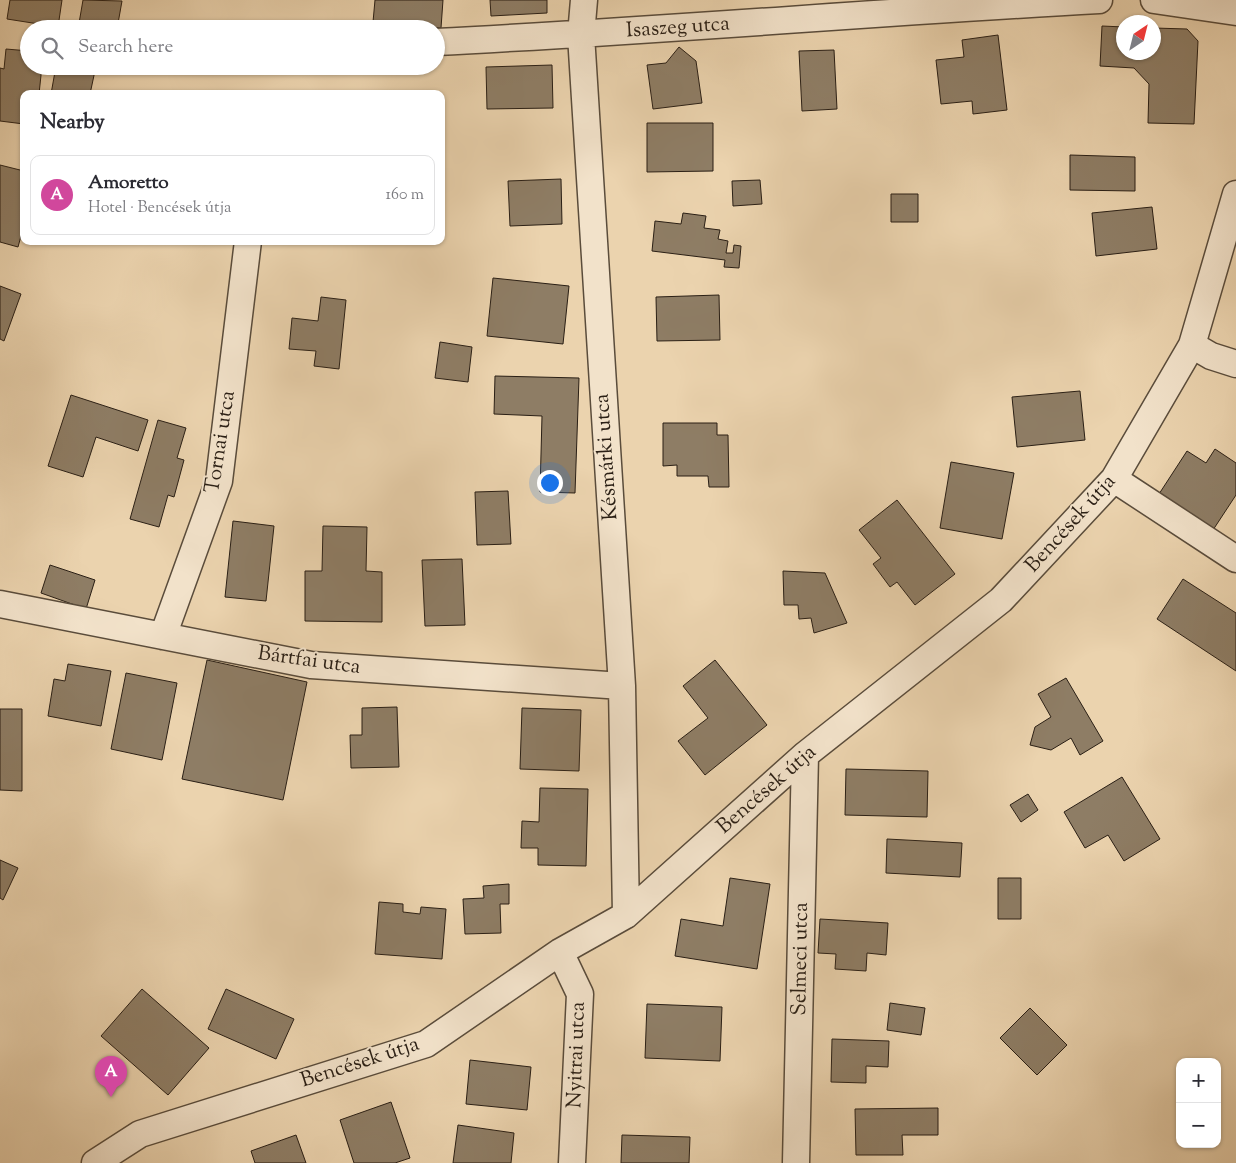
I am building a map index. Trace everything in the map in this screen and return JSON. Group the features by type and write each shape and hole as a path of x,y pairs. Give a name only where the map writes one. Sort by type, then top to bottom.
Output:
{"street":[{"name":"Késmárki utca","path":"584,0 581,35 622,686 626,915"},
{"name":"Isaszeg utca","path":"445,42 581,35 1099,0"},
{"path":"1154,0 1236,12"},
{"name":"Bencések útja","path":"95,1163 140,1134 426,1044 560,952 626,915 805,755 1001,600 1114,479 1192,345 1236,194"},
{"name":"Tornai utca","path":"163,636 219,481 248,245"},
{"path":"1192,345 1212,356 1236,364"},
{"path":"1114,479 1236,559"},
{"name":"Bártfai utca","path":"0,604 311,665 622,686"},
{"name":"Selmeci utca","path":"796,1163 805,755"},
{"name":"Nyitrai utca","path":"560,952 580,994 572,1163"}],"building":[{"path":"10,0 62,0 59,20 20,21 7,19"},
{"path":"83,0 122,1 119,20 80,20"},
{"path":"375,0 443,0 442,20 373,20"},
{"path":"490,0 547,0 547,13 491,16"},
{"path":"1102,26 1116,27 1116,60 1161,60 1161,28 1187,29 1198,41 1194,124 1148,123 1149,84 1134,68 1100,66"},
{"path":"998,35 1007,110 973,114 972,101 941,104 936,60 964,57 962,40"},
{"path":"679,47 696,61 702,103 653,109 647,65 666,63"},
{"path":"6,49 20,50 20,75 41,75 39,90 20,90 20,124 0,121 0,68 4,69"},
{"path":"834,50 837,109 802,111 799,51"},
{"path":"552,65 553,108 487,109 486,67"},
{"path":"54,75 94,75 91,90 52,90"},
{"path":"647,123 713,123 713,171 647,172"},
{"path":"1070,155 1135,157 1135,191 1070,190"},
{"path":"0,165 20,170 20,240 18,247 0,242"},
{"path":"561,179 562,224 510,226 508,181"},
{"path":"760,180 762,204 733,206 732,181"},
{"path":"891,194 918,194 918,222 891,222"},
{"path":"1152,207 1157,249 1096,256 1092,213"},
{"path":"683,213 706,216 704,228 720,230 718,239 728,241 726,253 733,253 734,245 741,246 739,268 724,267 725,260 652,251 655,221 681,224"},
{"path":"493,278 569,286 563,344 487,336"},
{"path":"0,286 21,294 4,341 0,339"},
{"path":"719,295 720,340 657,341 656,297"},
{"path":"321,297 346,300 339,369 314,366 316,351 289,349 292,318 318,321"},
{"path":"440,342 472,347 468,382 435,378"},
{"path":"495,376 579,378 575,493 540,492 542,416 494,414"},
{"path":"1080,391 1085,440 1017,447 1012,397"},
{"path":"71,395 148,420 138,451 96,437 83,477 48,466"},
{"path":"158,420 186,428 177,458 184,460 174,497 168,495 159,527 130,519"},
{"path":"663,423 717,423 717,435 728,435 729,487 709,487 708,476 677,476 677,465 663,466"},
{"path":"1215,449 1236,463 1236,495 1213,530 1159,494 1187,451 1206,463"},
{"path":"951,462 1014,473 1002,539 940,528"},
{"path":"508,491 511,544 477,545 475,492"},
{"path":"897,500 955,574 915,605 897,582 890,587 873,564 881,558 859,530"},
{"path":"233,521 274,526 266,601 225,597"},
{"path":"323,526 367,527 366,571 382,572 382,622 305,621 305,571 322,571"},
{"path":"462,559 465,625 425,626 422,560"},
{"path":"50,565 95,580 86,609 41,593"},
{"path":"783,571 825,573 847,623 814,633 811,618 799,619 798,605 784,605"},
{"path":"1183,579 1236,613 1236,671 1157,619"},
{"path":"207,660 307,682 283,800 182,779"},
{"path":"715,660 767,725 705,775 678,741 708,718 683,686"},
{"path":"68,664 111,671 101,726 48,716 54,679 65,681"},
{"path":"126,673 177,683 162,760 111,749"},
{"path":"1066,678 1103,741 1080,755 1071,738 1051,750 1030,745 1035,727 1051,717 1038,694"},
{"path":"397,707 399,767 351,768 350,735 362,735 362,708"},
{"path":"522,708 581,710 579,771 520,769"},
{"path":"0,709 22,709 22,791 0,790"},
{"path":"846,769 928,771 927,817 845,815"},
{"path":"1122,777 1160,839 1124,861 1108,835 1085,848 1064,812"},
{"path":"540,788 588,789 586,866 538,865 538,848 521,848 522,821 539,822"},
{"path":"1028,794 1038,810 1021,822 1010,805"},
{"path":"887,839 962,843 960,877 886,873"},
{"path":"0,860 18,868 3,900 0,898"},
{"path":"730,878 770,884 757,969 675,956 681,919 723,926"},
{"path":"998,878 1021,878 1021,919 998,919"},
{"path":"509,884 509,904 500,904 501,933 465,934 463,899 484,898 483,886"},
{"path":"379,902 403,904 403,912 420,914 421,907 446,909 442,959 375,954"},
{"path":"820,919 888,923 886,955 867,953 866,971 835,969 836,954 818,953"},
{"path":"142,989 209,1048 168,1095 101,1036"},
{"path":"226,989 294,1019 276,1059 208,1029"},
{"path":"890,1003 925,1008 921,1035 887,1030"},
{"path":"647,1004 722,1007 720,1061 645,1058"},
{"path":"1030,1008 1067,1045 1037,1075 1000,1038"},
{"path":"832,1039 889,1041 888,1067 866,1066 866,1083 831,1082"},
{"path":"470,1060 531,1067 527,1110 466,1104"},
{"path":"391,1102 410,1158 395,1163 354,1163 340,1120"},
{"path":"938,1108 938,1135 902,1135 903,1155 856,1155 855,1109"},
{"path":"458,1125 514,1133 511,1163 453,1163"},
{"path":"296,1135 306,1163 255,1163 251,1151"},
{"path":"622,1135 690,1137 689,1163 621,1163"}],"place":[{"name":"Amoretto","path":"111,1097"}]}
